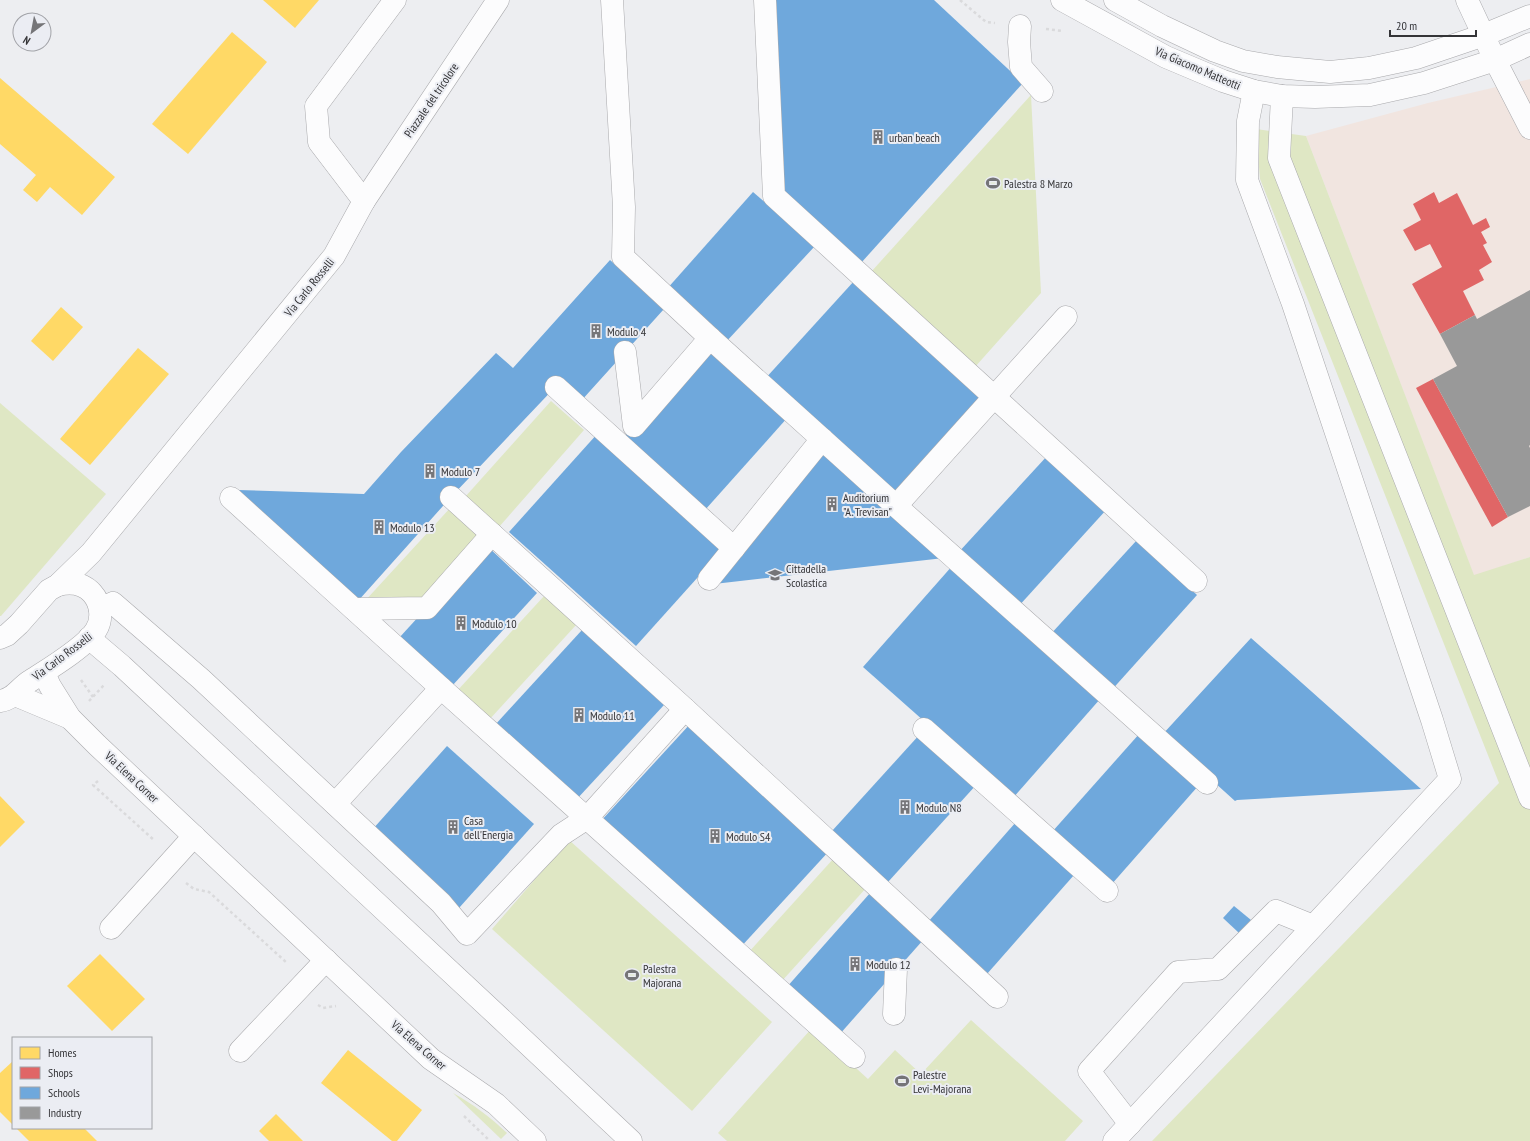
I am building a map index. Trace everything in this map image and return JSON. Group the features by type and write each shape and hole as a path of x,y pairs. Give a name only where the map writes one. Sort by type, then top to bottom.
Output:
{"street":[{"path":"364,200 319,142 316,106 395,0"},
{"name":"Piazzale del tricolore","path":"364,200 498,0"},
{"path":"612,0 624,207 623,257 710,338 896,506 1207,783"},
{"path":"765,0 774,196 1196,581"},
{"name":"Via Giacomo Matteotti","path":"1062,0 1166,57 1223,81 1254,91 1282,96 1315,97 1370,95 1424,83 1495,60 1530,44"},
{"name":"Via Giacomo Matteotti","path":"1115,0 1162,26 1215,51 1243,61 1277,67 1330,72 1369,68 1416,58 1484,36 1530,16"},
{"path":"1467,0 1495,60 1530,128"},
{"path":"1020,26 1019,42 1021,67 1042,91"},
{"path":"1114,1141 1450,779 1432,720 1293,304 1247,180 1248,121 1254,91"},
{"path":"1282,96 1279,158 1530,798"},
{"name":"Via Carlo Rosselli","path":"0,638 7,635 19,624 49,590 58,584 91,553 334,256 364,200"},
{"path":"896,506 1066,317"},
{"path":"625,352 634,426 710,338"},
{"path":"556,387 734,548"},
{"path":"709,579 822,439"},
{"path":"451,497 685,709 997,997"},
{"path":"232,498 440,688 854,1057"},
{"path":"354,609 427,608 492,534"},
{"name":"Via Carlo Rosselli","path":"8,698 44,673 89,638 96,630 100,620 91,553"},
{"path":"58,584 78,584 88,589 98,603 114,603 201,679 441,903 467,934 561,835 587,818 685,709"},
{"path":"89,638 122,666 631,1141"},
{"name":"Via Elena Corner","path":"44,673 50,686 70,718 431,1059 496,1104 535,1141"},
{"path":"335,804 440,688"},
{"name":"Via Elena Corner","path":"8,698 70,718"},
{"path":"924,729 1107,891"},
{"path":"111,928 194,836"},
{"path":"1130,1124 1089,1071 1178,972 1218,969 1276,911 1313,926"},
{"path":"240,1052 326,960"},
{"path":"894,1014 896,969"}],"path":[{"path":"960,0 986,22 1066,32"},
{"path":"78,676 93,697"},
{"path":"99,779 94,785 156,842"},
{"path":"185,882 194,889 209,892 292,968"}],"shaded area":[{"path":"1530,79 1530,557 1474,576 1306,136 1428,103"}],"green space":[{"name":"Palestra 8 Marzo","path":"1031,95 1041,293 975,367 871,272"},
{"path":"1256,129 1306,136 1474,575 1530,557 1530,1141 1152,1141 1499,783 1260,179"},
{"path":"551,401 584,430 499,527 465,497"},
{"path":"0,403 106,494 1,616 0,616"},
{"path":"452,506 483,533 424,601 364,602"},
{"path":"545,595 577,624 489,720 457,691"},
{"name":"Palestra Majorana","path":"569,840 772,1022 692,1111 492,929"},
{"path":"834,858 867,887 781,982 748,953"},
{"name":"Palestre Levi-Majorana","path":"971,1020 1083,1121 1065,1141 727,1141 718,1133 812,1028 868,1079 895,1050 921,1074"},
{"path":"453,1093 481,1111 507,1133 501,1139"}],"building: Homes":[{"path":"263,0 319,0 295,28"},
{"path":"232,32 267,62 188,154 152,124"},
{"path":"0,78 115,177 82,215 50,187 37,202 23,190 36,175 0,144"},
{"path":"61,307 83,327 53,361 31,341"},
{"path":"138,348 169,374 90,465 60,439"},
{"path":"0,796 25,822 0,847"},
{"path":"100,954 145,999 112,1031 67,986"},
{"path":"348,1050 422,1110 397,1141 392,1141 321,1083"},
{"path":"12,1062 12,1124 0,1112 0,1073"},
{"path":"276,1114 303,1141 269,1141 259,1131"},
{"path":"17,1129 85,1129 97,1141 29,1141"}],"building: Shops":[{"path":"1434,192 1439,203 1457,193 1473,225 1486,218 1490,227 1481,232 1487,243 1483,245 1492,262 1479,270 1484,280 1463,291 1475,315 1440,334 1412,284 1442,267 1430,244 1415,251 1403,230 1421,220 1413,204"},
{"path":"1433,379 1508,517 1492,527 1416,388"}],"building: Schools":[{"name":"urban beach","path":"776,0 934,0 1023,83 861,263 782,190"},
{"path":"753,192 815,246 725,343 666,290"},
{"name":"Modulo 7","path":"610,260 664,309 581,401 560,382 451,497 358,601 237,490 364,494 401,452 496,353 513,368"},
{"path":"855,280 984,397 893,497 764,380"},
{"path":"706,345 788,417 705,510 623,438"},
{"path":"598,433 725,547 636,646 509,532"},
{"name":"Auditorium \"A. Trevisan\"","path":"824,450 944,558 714,584"},
{"path":"1048,455 1107,509 1017,608 957,554"},
{"path":"1137,540 1197,595 1109,693 1049,636"},
{"name":"Modulo 10","path":"485,544 537,593 452,686 399,638"},
{"path":"953,565 1101,698 1012,799 863,667"},
{"name":"Modulo 11","path":"582,630 664,705 576,800 495,725"},
{"path":"1251,638 1421,789 1235,801 1162,735"},
{"name":"Modulo S4","path":"691,723 830,850 739,949 600,822"},
{"name":"Modulo N8","path":"921,733 977,784 888,882 832,831"},
{"path":"1140,733 1199,785 1111,885 1052,832"},
{"name":"Casa dell'Energia","path":"447,746 534,824 459,908 372,830"},
{"path":"1016,822 1074,875 987,974 928,922"},
{"name":"Modulo 12","path":"871,892 924,939 839,1035 786,988"},
{"path":"1234,906 1251,920 1239,933 1223,918"}],"building: Industry":[{"path":"1530,290 1530,506 1508,517 1433,379 1457,366 1440,334 1475,315 1477,319"}],"place":[{"name":"urban beach","path":"878,137"},
{"name":"Palestra 8 Marzo","path":"993,183"},
{"name":"Modulo 4","path":"596,331"},
{"name":"Modulo 7","path":"430,471"},
{"name":"Auditorium \"A. Trevisan\"","path":"832,504"},
{"name":"Modulo 13","path":"379,527"},
{"name":"Cittadella Scolastica","path":"775,575"},
{"name":"Modulo 10","path":"461,623"},
{"name":"Modulo 11","path":"579,715"},
{"name":"Modulo N8","path":"905,807"},
{"name":"Casa dell'Energia","path":"453,827"},
{"name":"Modulo S4","path":"715,836"},
{"name":"Modulo 12","path":"855,964"},
{"name":"Palestra Majorana","path":"632,975"},
{"name":"Palestre Levi-Majorana","path":"902,1081"}]}
